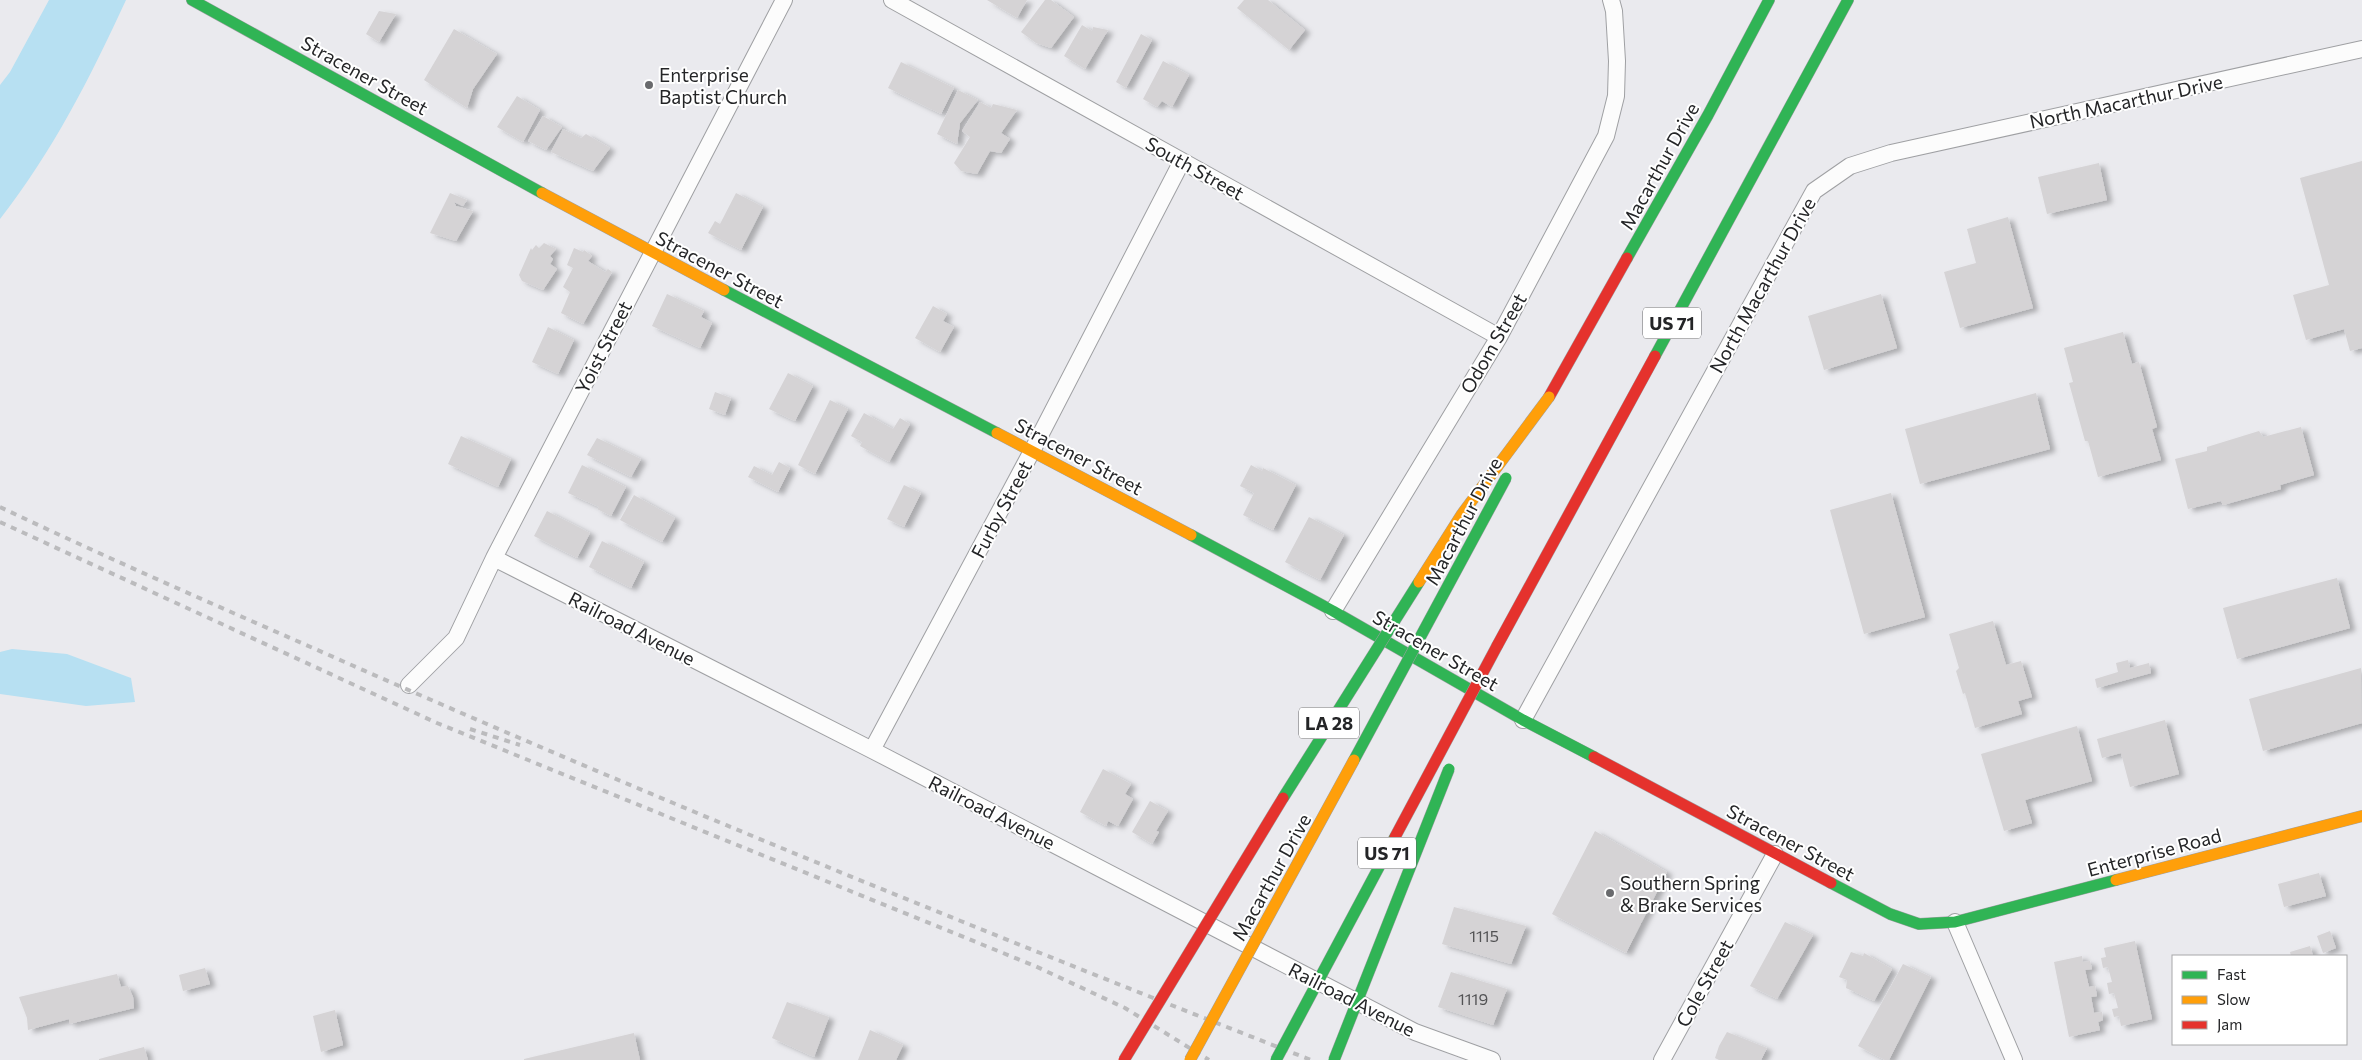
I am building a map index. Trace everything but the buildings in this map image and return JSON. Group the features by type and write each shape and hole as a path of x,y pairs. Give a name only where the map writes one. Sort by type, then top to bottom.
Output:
{"main road":[{"name":"Stracener Street","path":"192,0 652,253 1032,451 1333,611 1523,720 1775,854 1890,914 1920,924 1955,922"},
{"name":"Macarthur Drive","path":"1190,1060 1307,848 1549,397 1708,115 1769,0"},
{"name":"US 71","path":"1276,1060 1497,646 1848,0"},
{"name":"LA 28","path":"1124,1060 1253,845 1462,514 1549,397"},
{"path":"1460,739 1497,646"},
{"path":"1334,1060 1453,757"},
{"name":"Enterprise Road","path":"1955,922 2362,816"}],"street":[{"name":"Yoist Street","path":"409,685 456,638 494,558 784,0"},
{"name":"South Street","path":"892,0 1499,337"},
{"name":"Odom Street","path":"1333,611 1499,337 1606,136 1616,96 1617,61 1614,11 1611,0"},
{"name":"North Macarthur Drive","path":"1523,720 1814,191 1850,166 1891,153 2362,49"},
{"name":"Furby Street","path":"872,750 1032,451 1182,161"},
{"name":"Railroad Avenue","path":"494,558 872,750 1415,1032 1492,1060"},
{"name":"Cole Street","path":"1662,1060 1775,854"},
{"path":"1955,922 2014,1060"}],"water":[{"path":"49,0 126,0 99,58 54,140 0,219 0,85 10,72"},
{"path":"12,649 67,654 131,678 135,702 86,706 0,694 0,652"}],"railway":[{"path":"0,507 195,596 561,756 935,911 1311,1060"},
{"path":"0,522 437,723 1035,966 1125,1008 1209,1060"},
{"path":"470,729 520,745"}],"traffic: fast":[{"path":"192,0 542,193"},
{"path":"1627,258 1708,115 1769,0"},
{"path":"1655,356 1848,0"},
{"path":"724,290 997,433"},
{"path":"1354,760 1506,478"},
{"path":"1191,535 1333,611 1523,720 1594,757"},
{"path":"1283,798 1419,582"},
{"path":"1334,1060 1449,769"},
{"path":"1276,1060 1395,837"},
{"path":"1831,883 1890,914 1919,924 1955,922 2116,880"}],"traffic: slow":[{"path":"542,193 724,290"},
{"path":"1419,582 1462,514 1549,397"},
{"path":"997,433 1191,535"},
{"path":"1190,1060 1354,760"},
{"path":"2116,880 2362,816"}],"traffic: jam":[{"path":"1549,397 1627,258"},
{"path":"1497,646 1655,356"},
{"path":"1395,837 1497,646"},
{"path":"1594,757 1831,883"},
{"path":"1124,1060 1283,798"}],"place":[{"name":"Enterprise Baptist Church","path":"649,85"},
{"name":"Southern Spring & Brake Services","path":"1610,893"}]}
